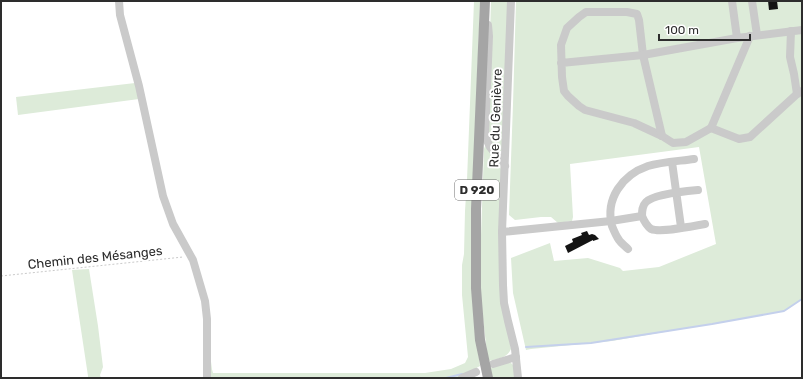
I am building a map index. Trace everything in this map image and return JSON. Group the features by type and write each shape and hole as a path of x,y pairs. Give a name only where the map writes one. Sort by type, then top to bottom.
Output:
{"main road":[{"name":"D 920","path":"485,1 476,209 476,288 480,340 488,378"}],"street":[{"path":"119,1 120,15 139,86 163,196 173,224 193,260 205,301 207,319 207,378"},
{"path":"485,1 488,36 485,136 490,147 505,166"},
{"name":"Rue du Genièvre","path":"511,1 502,232 504,302 515,349 518,378"},
{"path":"732,1 737,38"},
{"path":"662,136 643,55 637,14 628,12 586,12 578,17 567,28 561,45 561,63 564,91 568,96 585,110 634,123 662,136 673,143 686,142 711,128 754,36 752,1"},
{"path":"561,63 643,55 737,38 802,30"},
{"path":"711,128 739,139 750,136 800,92 790,57 790,31"},
{"path":"628,249 619,240 614,232 611,221 611,203 615,192 633,173 648,166 694,160"},
{"path":"672,162 681,228"},
{"path":"698,190 653,197 646,202 642,208 642,216 651,229 659,230 681,228 705,224"},
{"path":"502,232 611,221 642,216"},
{"path":"493,364 516,357"},
{"path":"462,378 476,372"}],"path":[{"name":"Chemin des Mésanges","path":"1,276 190,256"}],"green space":[{"path":"474,1 480,1 471,267 476,338 480,366 455,378 209,378 210,358 213,373 425,373 451,369 465,363 468,357 462,295 462,265 464,254"},
{"path":"491,1 508,1 503,149 501,151 496,151 487,134"},
{"path":"516,1 802,1 802,299 785,311 612,341 526,350 513,293 511,258 550,243 554,261 588,258 620,268 623,271 659,267 716,244 699,147 570,164 572,221 558,223 551,217 515,220 509,215"},
{"path":"135,83 139,99 18,115 16,97"},
{"path":"485,146 499,164 501,169 499,273 511,349 504,356 488,361 481,302 480,265"},
{"path":"89,269 103,367 100,375 101,378 88,378 72,270"},
{"path":"510,362 514,366 515,378 492,378 490,368"}],"building":[{"path":"768,1 777,1 778,9 769,10"},
{"path":"587,231 589,235 595,235 599,239 593,240 568,253 565,246 573,242 572,239"}],"waterway":[{"path":"526,347 591,343 712,324 784,311 802,299"},
{"path":"446,378 462,374"}]}
